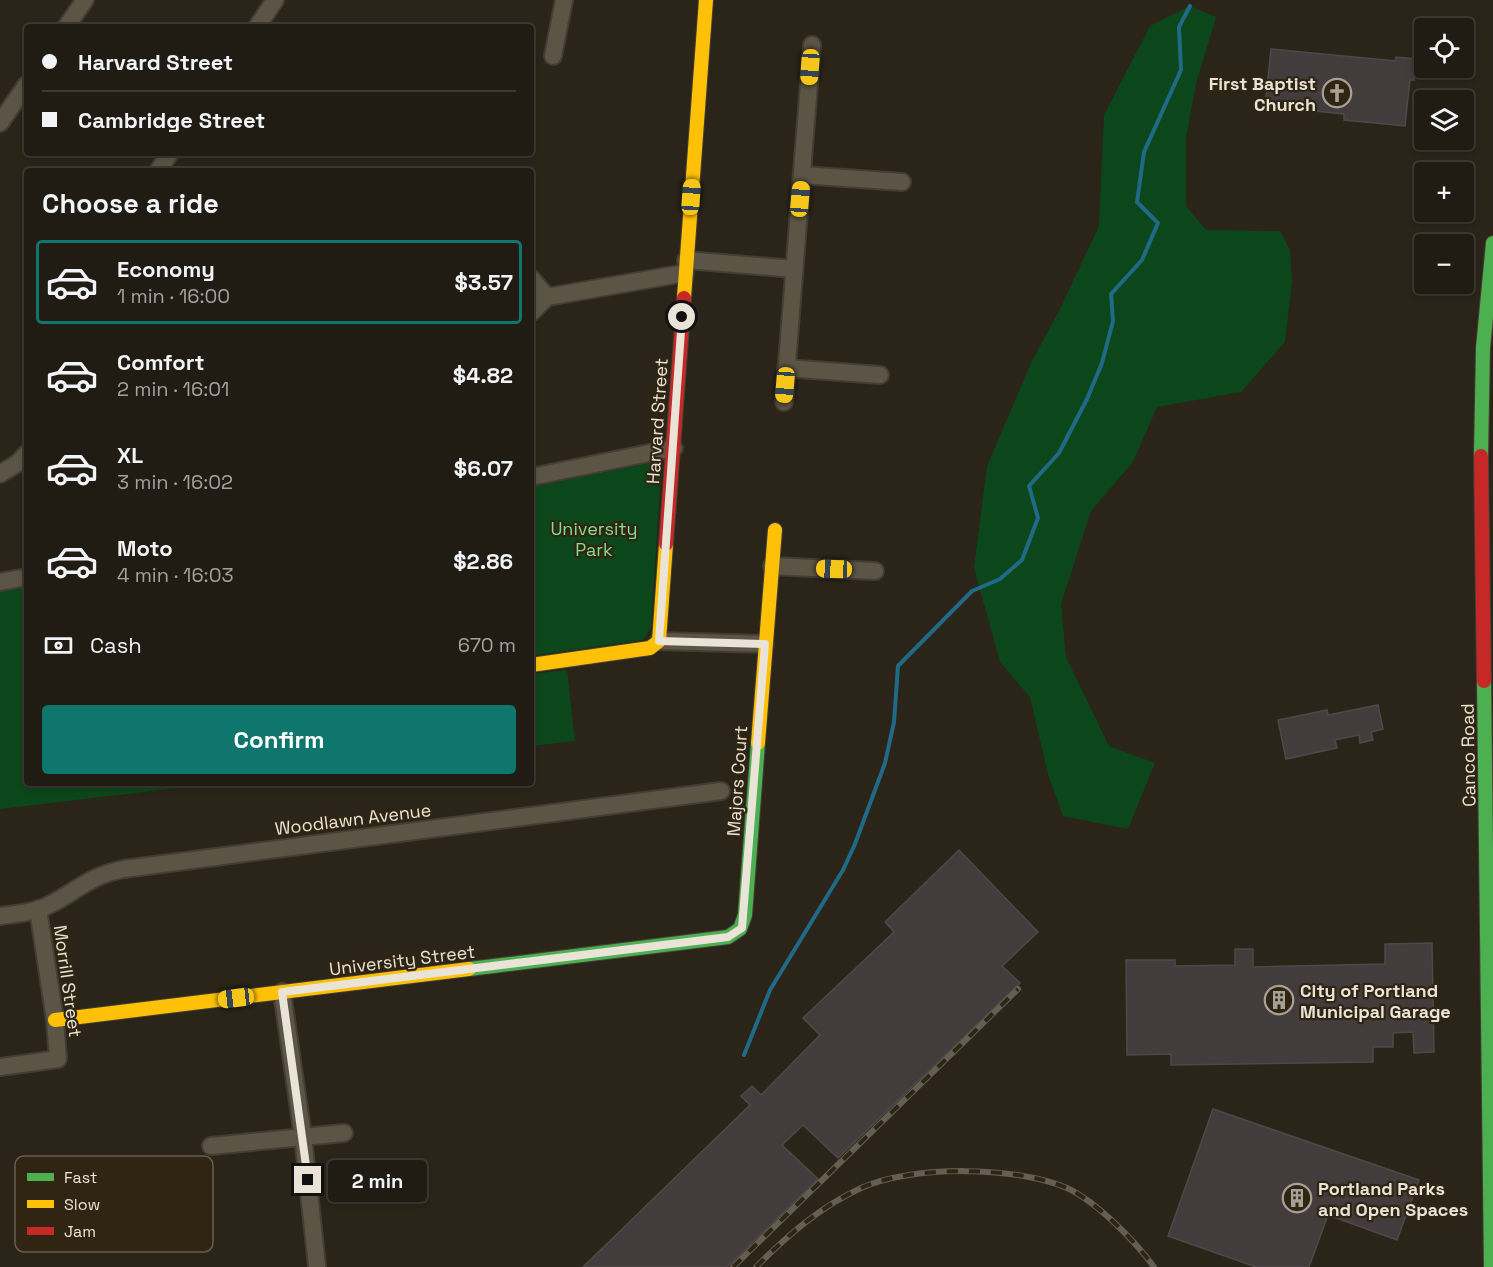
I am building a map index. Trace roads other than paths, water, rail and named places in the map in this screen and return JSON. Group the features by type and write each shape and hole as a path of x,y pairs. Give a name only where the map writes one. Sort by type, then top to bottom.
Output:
{"street":[{"path":"68,24 85,0"},
{"path":"259,24 275,0"},
{"path":"553,56 564,0"},
{"name":"Harvard Street","path":"659,641 706,0"},
{"path":"784,402 812,45"},
{"path":"0,123 24,88"},
{"path":"802,175 902,182"},
{"name":"Canco Road","path":"1491,1267 1490,791 1482,431 1483,348 1493,245"},
{"path":"534,310 546,297 685,266 794,269"},
{"path":"534,282 546,297"},
{"path":"786,368 880,375"},
{"path":"534,476 674,448"},
{"path":"0,474 18,463 24,456"},
{"name":"Majors Court","path":"745,921 775,530"},
{"path":"772,566 875,571"},
{"path":"0,582 24,578"},
{"path":"534,665 650,648 659,641 765,644"},
{"name":"Woodlawn Avenue","path":"0,916 38,909 51,904 92,877 124,868 721,791"},
{"name":"Morrill Street","path":"0,1067 58,1059 55,1020 38,909"},
{"name":"University Street","path":"55,1020 728,937 742,928 745,921"},
{"path":"282,992 303,1137 317,1266"},
{"path":"211,1146 344,1133"}],"waterway":[{"path":"744,1055 770,990 843,870 855,844 885,763 894,722 898,666 972,591 1000,579 1022,560 1038,518 1029,486 1059,453 1087,399 1102,363 1113,321 1111,294 1142,260 1158,223 1137,202 1144,152 1181,70 1179,27 1190,6"}],"railway":[{"path":"733,1267 1018,989"},
{"path":"756,1267 805,1223 832,1204 861,1188 882,1180 908,1175 964,1171 1020,1175 1046,1181 1079,1194 1115,1223 1154,1267"}],"place":[{"name":"First Baptist Church","path":"1337,93"},
{"name":"City of Portland Municipal Garage","path":"1279,1000"},
{"name":"Portland Parks and Open Spaces","path":"1297,1198"}],"park label":[{"name":"University Park","path":"594,538"}]}
